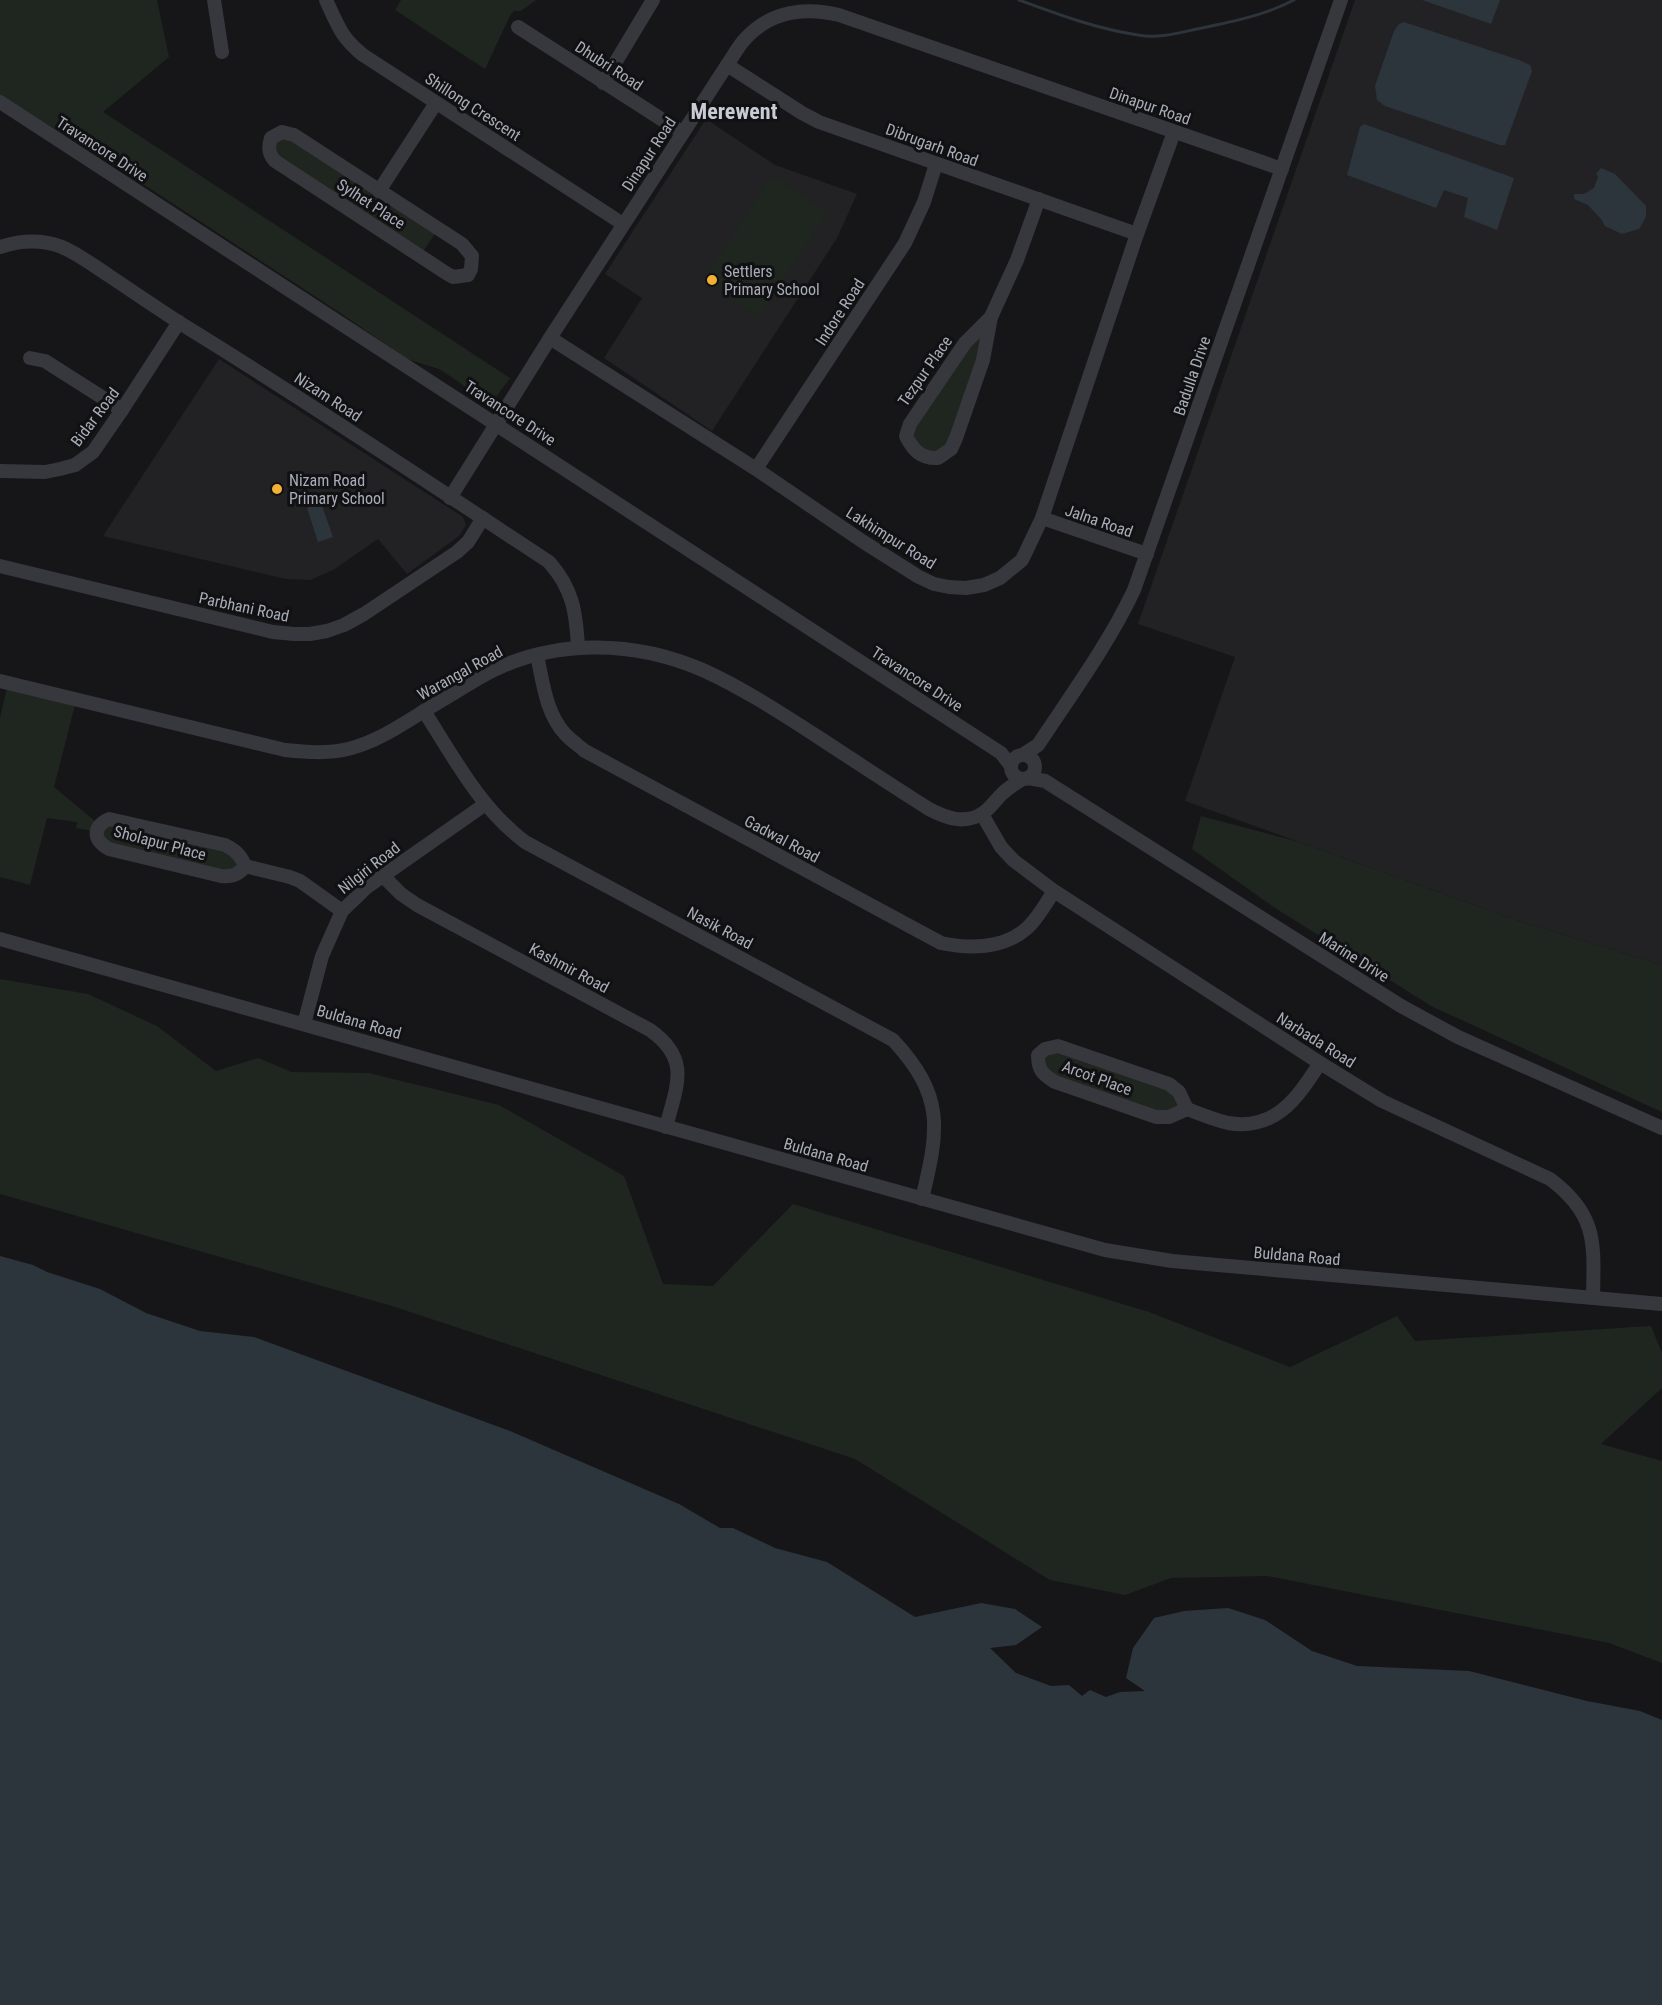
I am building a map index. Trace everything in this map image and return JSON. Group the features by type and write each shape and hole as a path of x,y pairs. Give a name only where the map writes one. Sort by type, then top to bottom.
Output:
{"street":[{"name":"Shillong Crescent","path":"326,0 332,16 349,44 363,56 623,224"},
{"path":"603,82 653,0"},
{"name":"Badulla Drive","path":"1023,767 1122,616 1134,590 1341,0"},
{"path":"217,1 222,52"},
{"name":"Dinapur Road","path":"450,498 623,224 745,38 788,6 839,15 1282,169"},
{"name":"Dhubri Road","path":"518,27 683,133"},
{"name":"Dibrugarh Road","path":"727,66 819,122 1137,234"},
{"name":"Travancore Drive","path":"0,102 1023,767"},
{"name":"Sylhet Place","path":"379,191 435,103"},
{"name":"Sylhet Place","path":"282,132 294,135 379,191 462,244 472,256 468,275 453,277 446,273 275,161 269,150 271,138 282,132"},
{"name":"Lakhimpur Road","path":"550,338 756,469 919,578 950,588 984,585 1005,574 1022,560 1041,518 1174,132"},
{"name":"Indore Road","path":"756,469 905,243 924,202 936,164"},
{"name":"Tezpur Place","path":"991,317 965,343 910,424 906,436 911,447 919,455 938,458 951,449 983,360 991,317 1017,260 1039,199"},
{"name":"Nizam Road","path":"0,247 22,241 44,241 63,247 82,257 549,562 562,576 574,607 579,647"},
{"name":"Bidar Road","path":"0,471 45,472 75,465 93,452 179,322"},
{"path":"30,358 45,361 122,410"},
{"name":"Parbhani Road","path":"0,566 273,632 310,634 327,631 364,614 438,565 468,542 483,518"},
{"name":"Jalna Road","path":"1041,518 1147,555"},
{"name":"Warangal Road","path":"0,681 275,748 329,752 348,749 386,735 494,669 537,655 579,647 638,650 686,663 765,703 929,809 955,820 982,814"},
{"name":"Gadwal Road","path":"537,655 546,699 553,718 566,735 585,751 941,943 957,947 975,947 1007,940 1027,929 1054,891"},
{"name":"Nasik Road","path":"424,711 484,805 512,832 538,850 892,1040 921,1074 934,1114 935,1142 922,1199"},
{"path":"982,814 1004,792 1023,767"},
{"name":"Marine Drive","path":"1023,767 1401,1006 1458,1037 1662,1128"},
{"name":"Nilgiri Road","path":"304,1024 322,956 342,911 382,876 484,805"},
{"name":"Narbada Road","path":"982,814 1007,854 1054,891 1320,1063 1382,1101 1550,1179 1567,1191 1581,1208 1589,1226 1594,1249 1593,1298"},
{"name":"Sholapur Place","path":"109,819 225,845 234,849 244,866 241,872 228,876 199,871 109,849 101,845 96,831 100,823 109,819"},
{"path":"244,866 300,881 342,911"},
{"name":"Kashmir Road","path":"382,876 417,906 650,1030 663,1040 671,1050 678,1073 666,1127"},
{"name":"Buldana Road","path":"0,939 1105,1250 1172,1261 1662,1304"},
{"name":"Arcot Place","path":"1058,1046 1169,1084 1179,1092 1187,1109 1169,1117 1156,1117 1055,1082 1043,1074 1038,1065 1038,1055 1046,1049 1058,1046"},
{"path":"1187,1109 1226,1122 1242,1124 1268,1119 1290,1105 1320,1063"}],"shaded area":[{"path":"0,0 157,0 169,57 103,112 510,378 491,404 484,405 459,382 439,369 407,359 123,171 0,96"},
{"path":"401,0 536,0 521,11 514,11 510,16 485,69 395,10"},
{"path":"1355,0 1662,0 1662,965 1516,920 1185,801 1235,657 1138,624"},
{"path":"1422,0 1500,0 1491,24"},
{"path":"1404,22 1530,65 1532,71 1505,145 1385,106 1377,100 1375,86 1394,31 1399,24"},
{"name":"Settlers Primary School","path":"706,119 775,165 857,194 837,238 712,431 604,358 642,298 605,274"},
{"path":"1364,124 1514,178 1497,230 1464,217 1468,198 1444,190 1436,208 1347,175 1360,127"},
{"path":"285,137 436,232 422,253 278,159 273,144"},
{"path":"1601,168 1615,174 1646,206 1646,217 1639,229 1622,234 1605,226 1588,205 1574,199 1574,194 1584,194 1594,188 1598,177 1596,174"},
{"path":"772,175 828,212 759,317 703,281"},
{"path":"978,338 982,345 948,446 938,454 917,448 913,431 962,354"},
{"name":"Nizam Road Primary School","path":"219,359 463,517 466,525 459,536 407,574 378,539 333,570 310,580 286,579 103,536"},
{"path":"321,503 333,537 318,542 307,508"},
{"path":"7,688 75,705 54,787 96,822 93,831 76,828 77,822 47,818 30,885 0,877 0,718"},
{"path":"1201,816 1299,842 1516,920 1662,965 1662,1112 1431,1006 1272,906 1192,849"},
{"path":"104,824 169,835 234,855 238,866 233,872 109,847 100,828"},
{"path":"0,979 88,994 157,1026 216,1071 258,1058 292,1072 369,1073 499,1105 624,1176 663,1284 713,1286 793,1204 1149,1312 1290,1367 1397,1316 1415,1341 1651,1326 1662,1353 1662,1388 1601,1444 1662,1461 1662,1663 1609,1643 1267,1576 1171,1578 1125,1595 1050,1580 855,1459 392,1306 0,1194"},
{"path":"1051,1049 1148,1080 1177,1095 1178,1108 1162,1115 1060,1082 1041,1062"},
{"path":"0,1256 100,1289 146,1313 200,1331 254,1337 510,1431 679,1504 720,1528 733,1528 775,1548 827,1562 915,1617 981,1603 1015,1609 1042,1627 1016,1645 990,1648 1016,1673 1051,1686 1069,1685 1082,1696 1090,1690 1106,1697 1120,1692 1145,1691 1126,1678 1133,1648 1154,1618 1184,1611 1228,1608 1265,1620 1312,1651 1357,1666 1469,1671 1587,1701 1640,1711 1662,1720 1662,2005 0,2005"}],"waterway":[{"path":"1019,0 1092,25 1145,36 1175,34 1247,18 1294,0"}],"place":[{"name":"Settlers Primary School","path":"712,280"},
{"name":"Nizam Road Primary School","path":"277,489"}],"district":[{"name":"Merewent","path":"734,111"}]}
